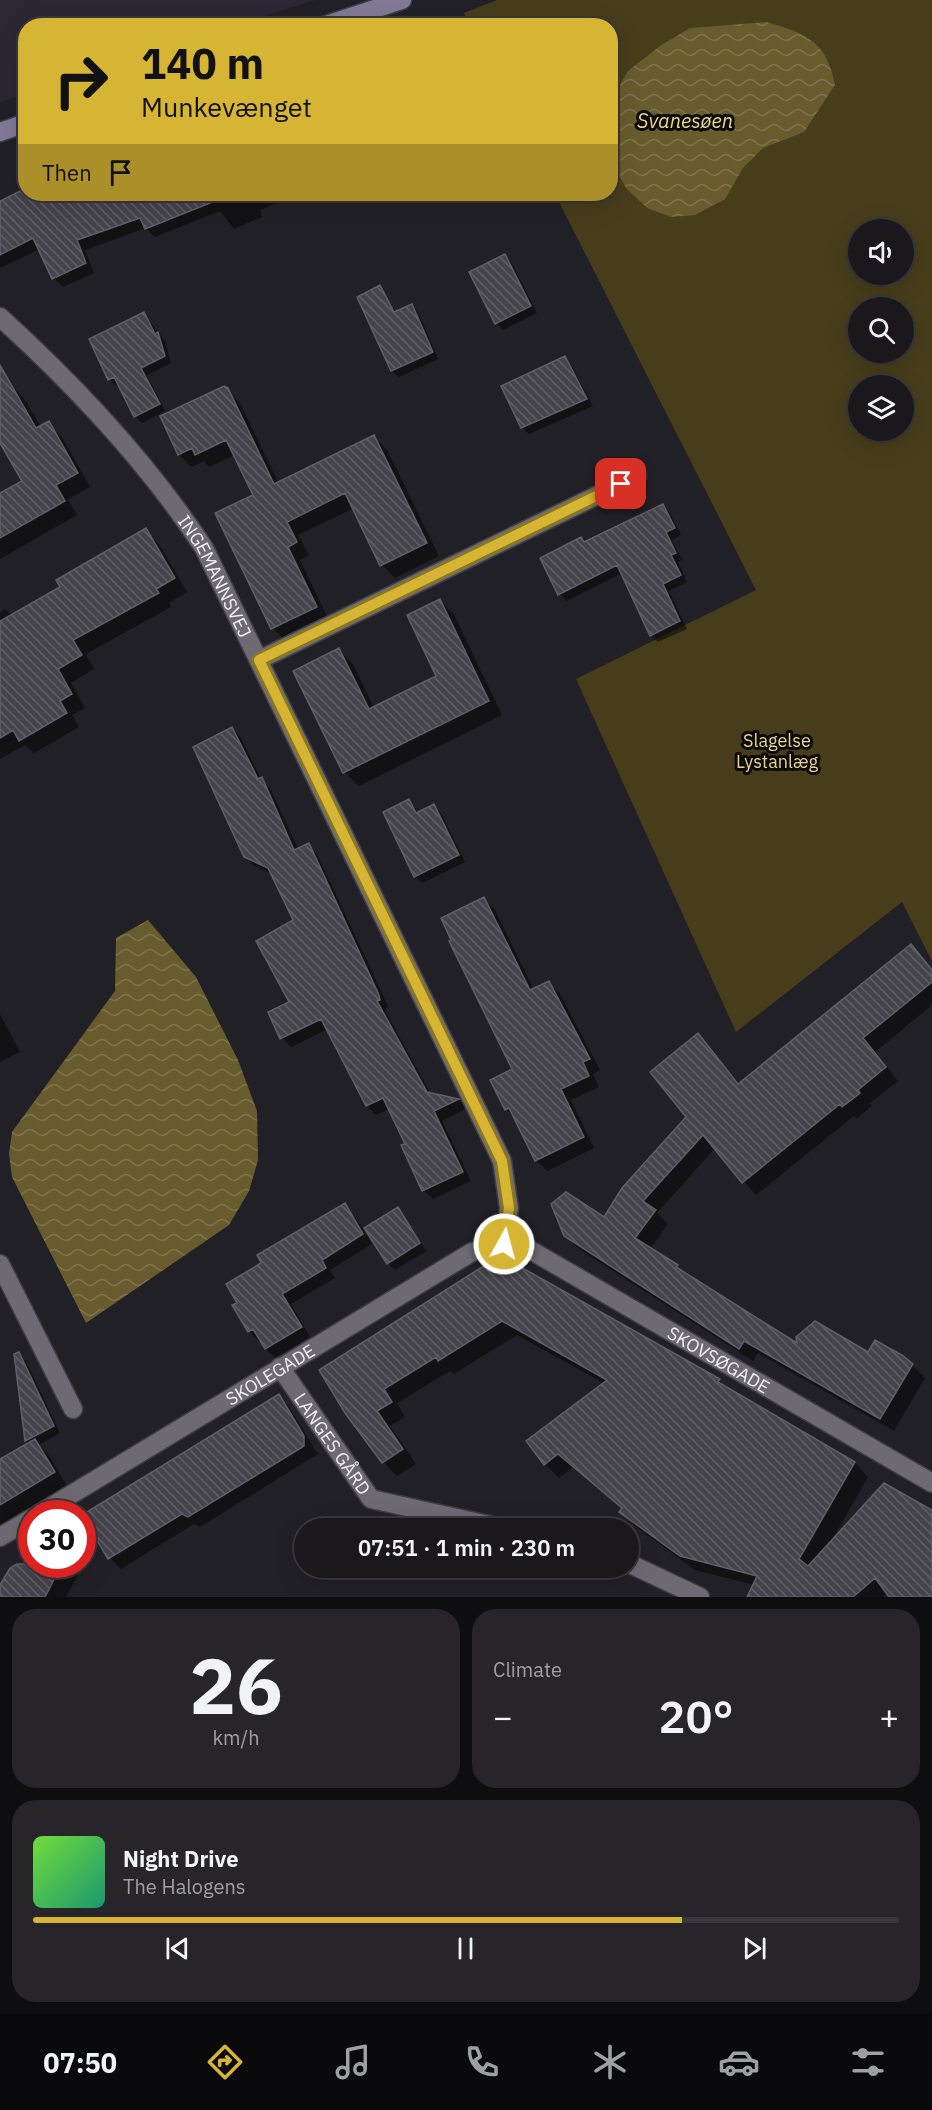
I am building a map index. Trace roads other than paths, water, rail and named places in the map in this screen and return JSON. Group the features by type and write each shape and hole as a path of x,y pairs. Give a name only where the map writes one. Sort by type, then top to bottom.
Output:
{"street":[{"path":"347,18 402,0"},
{"path":"0,132 18,126"},
{"name":"INGEMANNSVEJ","path":"0,317 36,350 148,470 204,548 502,1161 509,1208 504,1244"},
{"path":"259,660 637,476"},
{"name":"SKOLEGADE","path":"62,1500 472,1252 504,1244"},
{"name":"SKOVSØGADE","path":"504,1244 532,1251 932,1483"},
{"path":"0,1264 74,1409"},
{"name":"LANGES GÅRD","path":"280,1367 371,1499 457,1518"},
{"path":"0,1537 18,1526"},
{"path":"639,1568 700,1597"}],"water":[{"name":"Svanesøen","path":"767,22 793,31 813,42 820,49 831,70 835,85 804,132 763,148 743,168 725,199 695,215 671,217 647,208 626,188 618,174 618,88 628,71 660,46 690,28"},
{"path":"148,920 196,977 238,1060 257,1111 258,1160 249,1191 229,1225 86,1323 12,1177 9,1154 12,1132 115,991 116,938"}],"park label":[{"name":"Slagelse Lystanlæg","path":"777,750"}]}
